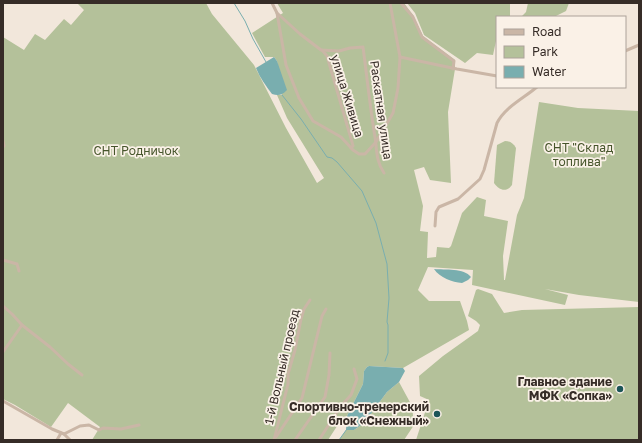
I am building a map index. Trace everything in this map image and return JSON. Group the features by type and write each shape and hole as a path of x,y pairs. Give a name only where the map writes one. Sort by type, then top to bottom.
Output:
{"street":[{"path":"272,3 277,13 286,65 299,98 313,121 341,137 353,150 359,154 365,154 376,142 393,113 398,88 400,57 390,3"},
{"path":"401,3 413,17 422,37 454,61 453,69"},
{"path":"277,13 300,34 321,50"},
{"path":"626,51 639,45"},
{"name":"Раскатная улица","path":"321,50 339,51 363,47 378,161 384,173"},
{"name":"улица Живица","path":"321,50 327,56 352,142 353,146 351,148"},
{"path":"400,57 453,69 496,76"},
{"path":"435,226 436,212 439,207 458,199 480,179 500,116 536,88"},
{"path":"3,141 3,147"},
{"path":"3,260 17,264 19,271"},
{"name":"1-й Вольный проезд","path":"274,440 304,309 310,300"},
{"path":"3,306 22,325 82,375"},
{"path":"274,440 302,398 322,316 326,309"},
{"path":"3,352 22,325"},
{"path":"295,440 325,397 329,375 330,353"},
{"path":"319,440 341,406 351,395 357,379 354,370"},
{"path":"3,401 70,440"},
{"path":"57,440 62,434 80,426 89,425 99,430 104,428 122,429 139,426"}],"green space":[{"path":"77,3 206,3 212,14 254,65 286,128 317,183 324,178 287,118 277,95 282,95 277,61 274,57 265,57 252,33 283,13 277,3 404,3 413,15 423,36 455,60 455,69 448,112 451,183 430,180 424,167 414,170 423,206 420,231 428,232 427,258 436,257 437,247 449,248 451,246 462,213 477,197 486,200 484,216 508,221 503,256 504,280 517,215 524,198 539,102 578,108 639,111 639,302 579,295 545,289 568,295 565,305 472,285 473,270 428,267 418,290 429,301 460,301 469,330 403,368 367,367 364,371 363,384 347,416 341,420 328,440 92,440 100,427 68,403 51,427 3,399 3,37 24,50 35,34 45,40 64,19 71,25 84,10"},
{"path":"407,3 510,3 510,16 496,16 496,41 493,55 477,53 465,63 424,35 415,13"},
{"path":"528,3 569,3 566,11 556,16 522,16 526,12"},
{"path":"508,141 516,148 512,185 503,190 494,183 497,145"},
{"path":"478,289 492,294 504,313 522,310 639,307 639,440 416,440 429,400 420,396 419,376 443,356 478,331 480,325 468,316 476,290"},
{"path":"399,382 412,406 414,425 404,440 339,440 346,430 354,430 364,423 387,392"}],"water":[{"path":"274,57 277,61 287,90 279,95 272,94 261,79 256,68"},
{"path":"434,269 464,272 471,277 462,283 454,282 446,279"},
{"path":"369,366 403,368 405,371 399,382 387,392 364,423 354,430 346,430 347,416 363,384 364,371"}],"waterway":[{"path":"234,3 266,62"},
{"path":"282,95 301,119 327,157 332,158 337,162 362,191 376,223 387,264 389,298 387,322 388,353 385,361"},
{"path":"339,440 347,429"}],"place":[{"name":"Главное здание МФК «Сопка»","path":"620,389"},
{"name":"Спортивно-тренерский блок «Снежный»","path":"437,414"}],"park label":[{"name":"СНТ Родничок","path":"136,151"},
{"name":"СНТ \"Склад топлива\"","path":"579,155"}]}
